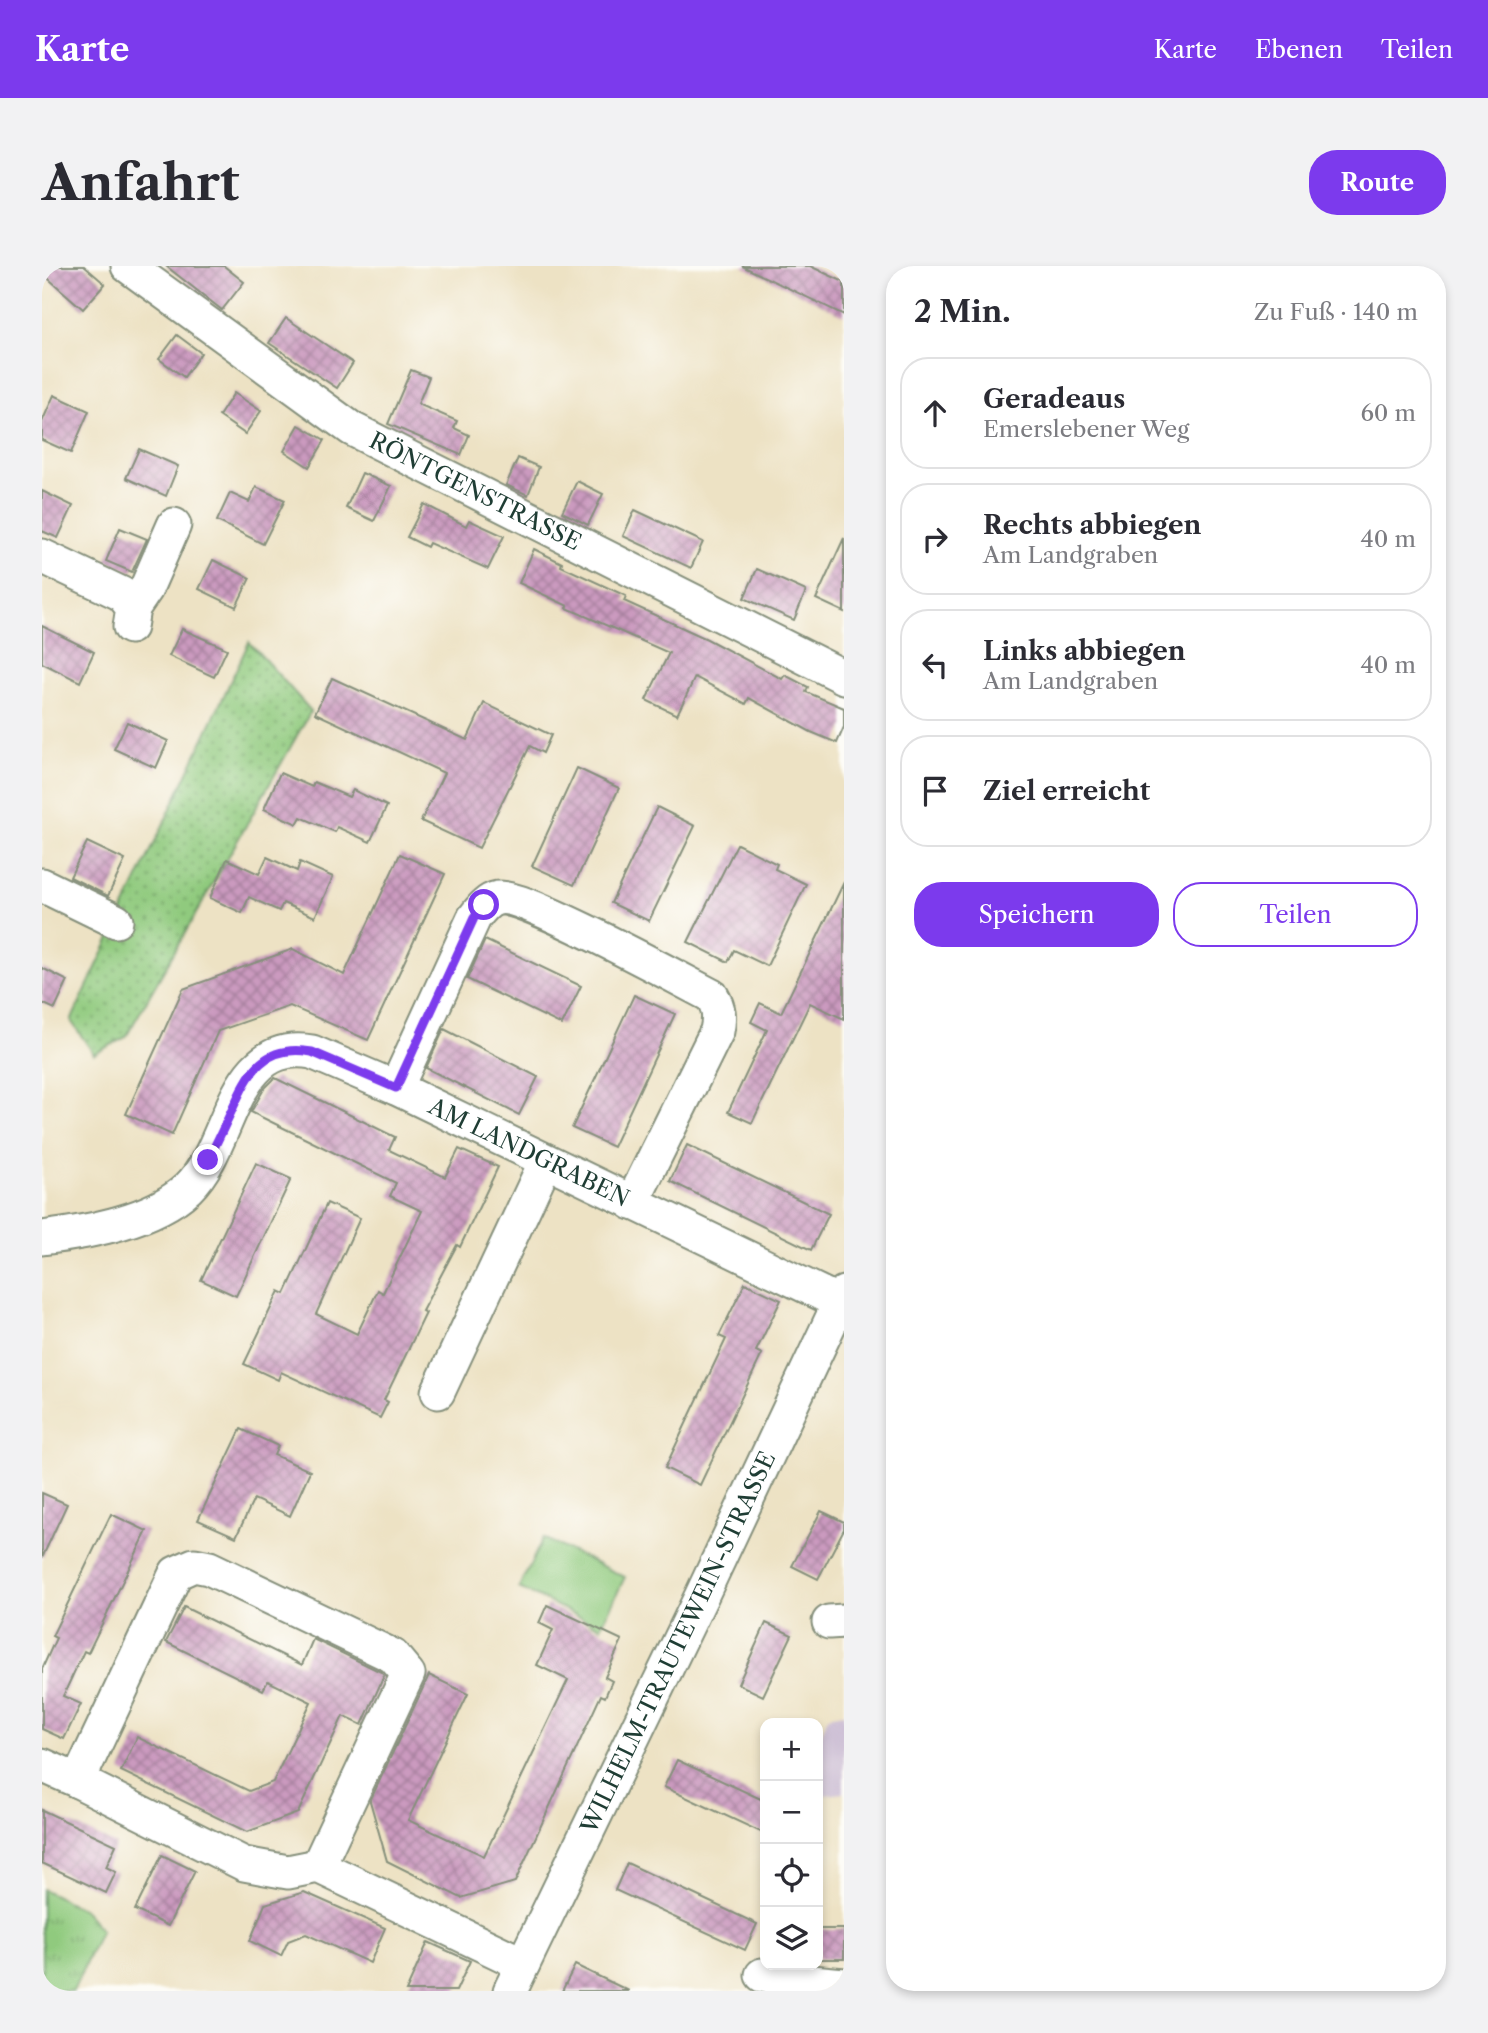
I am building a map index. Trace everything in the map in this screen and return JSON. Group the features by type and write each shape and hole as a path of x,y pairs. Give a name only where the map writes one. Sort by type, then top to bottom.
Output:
{"street":[{"name":"RÖNTGENSTRASSE","path":"128,266 352,429 844,677"},
{"path":"42,555 122,594 131,617 174,525"},
{"path":"42,885 116,921"},
{"path":"396,1088 474,918 484,905 498,898 512,898 564,921 712,996 720,1017 717,1031 632,1203"},
{"name":"AM LANDGRABEN","path":"42,1238 80,1233 133,1219 186,1190 208,1160 245,1082 256,1066 269,1056 297,1049 312,1052 396,1088 632,1203 842,1298"},
{"path":"438,1392 546,1161"},
{"name":"WILHELM-TRAUTEWEIN-STRASSE","path":"516,1978 842,1298"},
{"path":"78,1781 176,1573 194,1565 209,1568 393,1656 408,1674 318,1866"},
{"path":"42,1765 244,1864 288,1872 318,1866 516,1978"},
{"path":"762,1976 844,1985"}],"shaded area":[{"path":"844,1713 844,1793 824,1795 823,1730 828,1716"}],"green space":[{"path":"249,642 311,711 126,1037 94,1054 71,1021"},
{"path":"543,1538 625,1577 601,1627 519,1588"},
{"path":"42,1889 83,1909 101,1930 73,1991 42,1989"}],"building":[{"path":"42,266 84,266 105,284 83,309 42,273"},
{"path":"166,266 224,266 244,282 222,310"},
{"path":"742,266 810,266 844,282 844,315"},
{"path":"286,318 353,363 337,388 269,343"},
{"path":"177,335 201,353 184,377 159,359"},
{"path":"411,370 429,377 418,404 457,421 454,428 469,435 461,455 388,424"},
{"path":"234,393 261,411 245,434 219,416"},
{"path":"54,395 89,411 71,453 42,440 42,422"},
{"path":"299,425 325,440 309,467 284,451"},
{"path":"139,449 178,466 166,496 126,478"},
{"path":"518,458 539,467 528,495 506,485"},
{"path":"362,473 391,486 374,521 346,508"},
{"path":"577,481 603,494 588,525 562,512"},
{"path":"256,487 285,500 263,544 217,521 230,493 249,502"},
{"path":"42,491 73,506 58,538 42,531"},
{"path":"424,504 466,526 469,520 504,536 488,569 429,543 427,547 407,537"},
{"path":"635,510 703,542 691,568 623,536"},
{"path":"120,528 147,539 132,572 106,561"},
{"path":"844,538 844,612 816,599"},
{"path":"534,549 562,563 561,566 626,596 624,601 707,639 782,679 785,675 808,687 806,692 844,708 844,727 837,743 749,698 746,704 695,677 677,715 646,700 669,653 567,608 568,606 519,583"},
{"path":"213,560 250,578 236,607 199,589"},
{"path":"757,569 806,591 794,620 744,598"},
{"path":"42,626 94,652 80,682 42,663"},
{"path":"182,629 227,649 214,677 169,656"},
{"path":"332,678 467,740 484,703 551,735 543,753 530,746 479,848 421,821 444,773 315,713"},
{"path":"127,722 168,741 156,768 114,749"},
{"path":"577,768 619,788 574,885 532,866"},
{"path":"280,773 312,787 314,782 349,797 353,790 387,806 370,842 337,827 335,832 301,817 297,824 264,809"},
{"path":"657,807 695,826 649,921 611,903"},
{"path":"87,842 125,860 108,896 70,877"},
{"path":"737,844 777,864 775,869 806,884 767,966 734,950 728,962 688,942"},
{"path":"400,854 445,874 368,1040 290,1006 218,1031 172,1135 126,1114 183,989 293,949 344,975"},
{"path":"267,857 297,871 300,862 333,877 315,917 283,903 279,911 249,897 242,913 210,898 227,859 259,874"},
{"path":"844,882 844,1019 810,1003 752,1123 728,1112 767,1030 751,1022 760,1003 781,1013"},
{"path":"485,940 581,986 562,1025 467,979"},
{"path":"42,968 68,981 55,1009 42,1003"},
{"path":"634,995 675,1014 613,1147 572,1128"},
{"path":"444,1029 538,1077 519,1115 426,1068"},
{"path":"275,1078 395,1137 389,1150 445,1177 459,1149 498,1167 460,1247 457,1245 422,1311 426,1313 384,1400 388,1402 380,1418 281,1372 278,1380 244,1364 279,1291 285,1294 327,1203 360,1218 316,1314 357,1334 378,1290 383,1293 422,1211 390,1196 396,1183 251,1112 264,1089"},
{"path":"687,1145 829,1214 811,1250 670,1181"},
{"path":"256,1163 291,1179 236,1296 201,1280"},
{"path":"745,1283 781,1300 756,1351 762,1354 700,1485 665,1468 726,1339 719,1336"},
{"path":"241,1429 278,1446 274,1455 310,1471 290,1516 254,1499 236,1537 198,1520"},
{"path":"42,1493 67,1504 42,1558"},
{"path":"821,1511 844,1522 844,1529 818,1579 792,1566"},
{"path":"111,1514 147,1531 88,1653 84,1651 63,1696 81,1704 64,1739 42,1729 42,1669 56,1638 52,1636"},
{"path":"547,1605 622,1640 605,1677 612,1681 605,1697 601,1695 515,1882 461,1898 387,1861 370,1801 429,1675 468,1694 408,1820 484,1856 568,1680 537,1665 553,1630 539,1623"},
{"path":"184,1607 302,1665 313,1639 381,1672 384,1676 362,1725 343,1716 298,1813 247,1832 121,1771 137,1737 249,1791 273,1782 311,1702 268,1681 263,1690 166,1642"},
{"path":"766,1623 792,1635 763,1696 738,1684"},
{"path":"677,1760 760,1799 760,1832 664,1787"},
{"path":"42,1810 116,1845 106,1867 116,1872 106,1893 42,1863"},
{"path":"162,1855 195,1871 168,1926 135,1910"},
{"path":"627,1863 757,1924 745,1950 615,1890"},
{"path":"304,1892 385,1928 370,1963 306,1934 288,1941 281,1956 250,1941 265,1904"},
{"path":"823,1929 844,1929 844,1959 823,1959"},
{"path":"428,1942 470,1961 456,1991 406,1991"},
{"path":"575,1965 629,1991 562,1991"}],"route":[{"path":"208,1160 245,1082 256,1066 269,1056 297,1049 312,1052 396,1088 474,918 484,905"}]}
